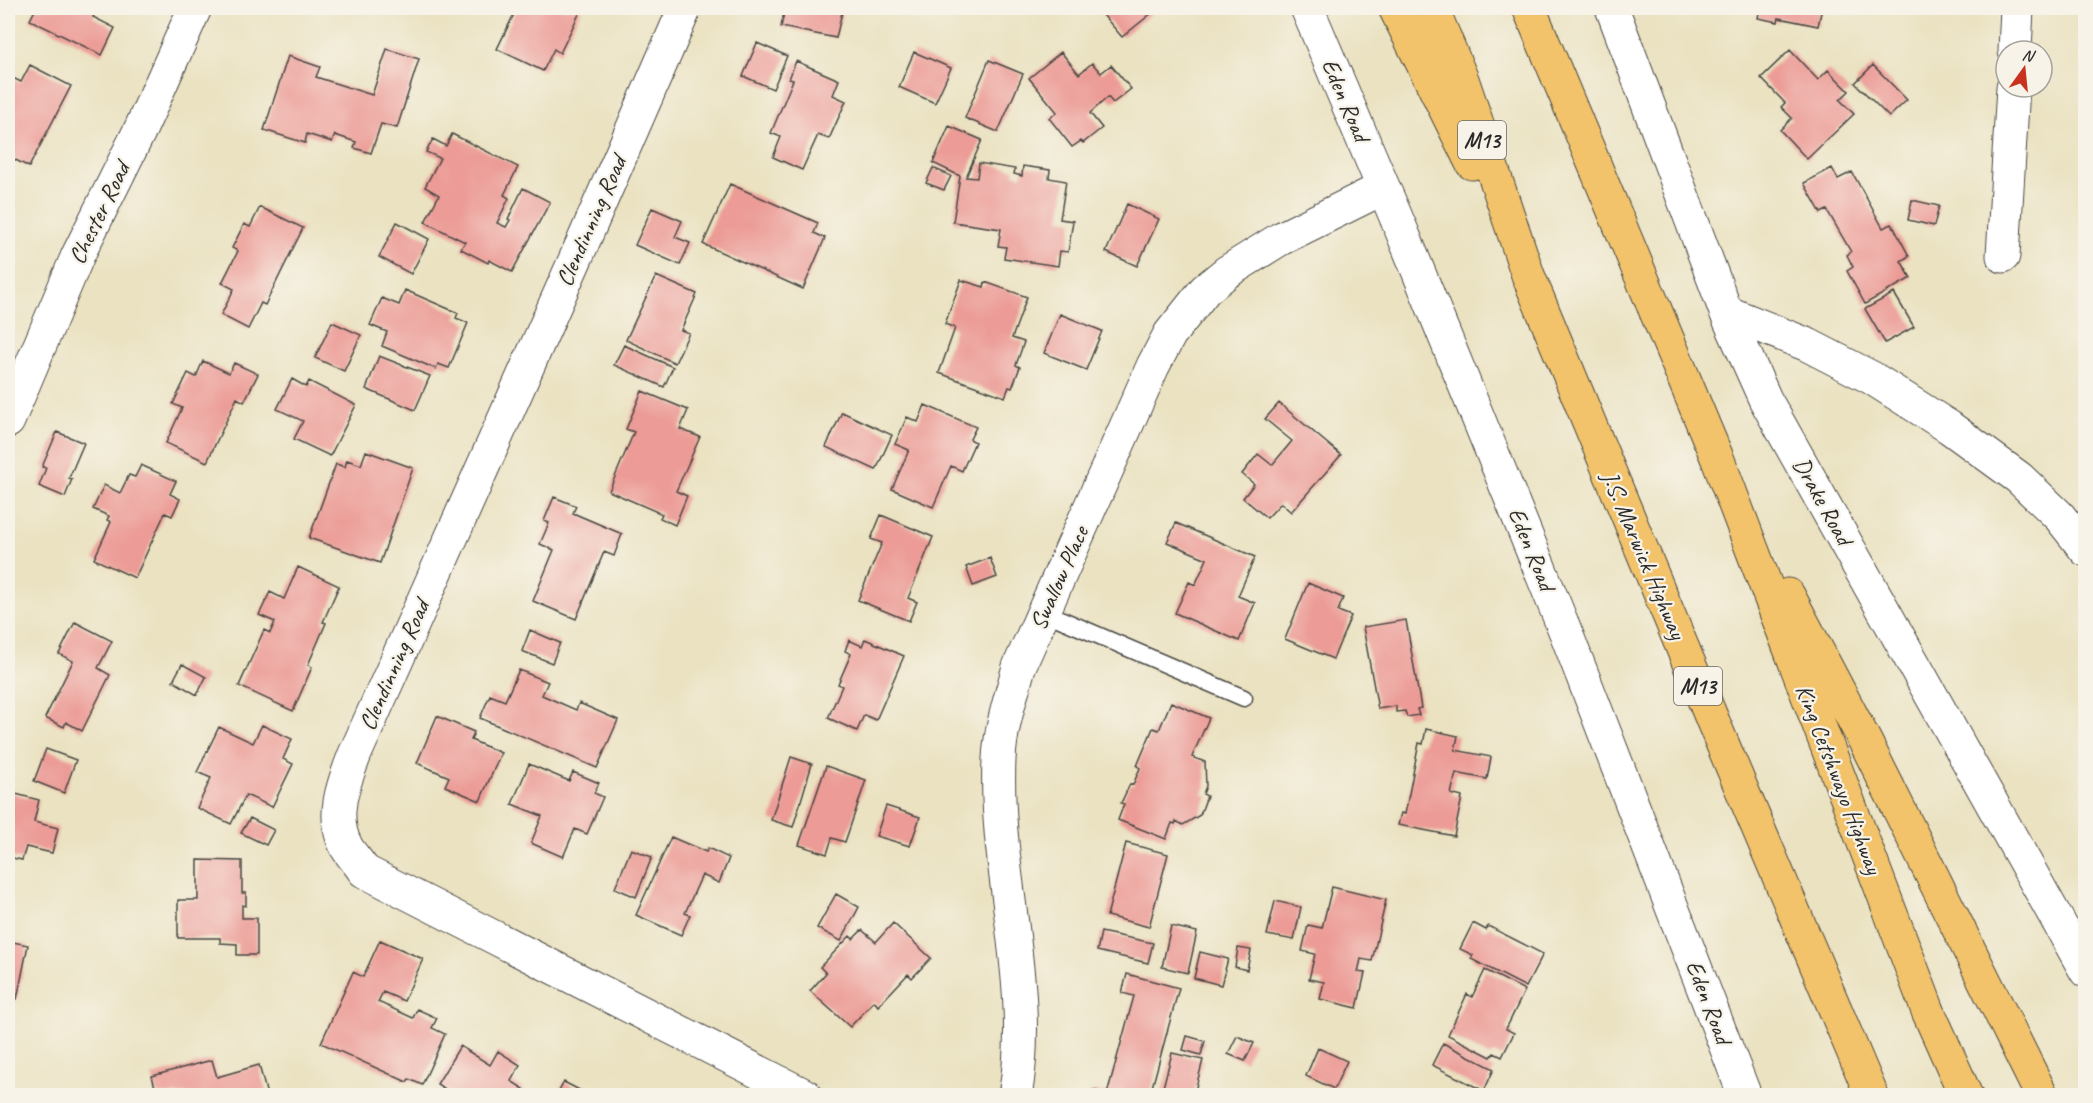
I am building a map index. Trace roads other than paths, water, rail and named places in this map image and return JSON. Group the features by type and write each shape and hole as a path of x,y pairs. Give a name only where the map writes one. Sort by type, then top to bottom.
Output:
{"highway":[{"path":"1395,8 1528,275"},
{"name":"J.S. Marwick Highway","path":"1432,8 1463,82 1528,275 1712,720 1872,1095"},
{"path":"1529,8 1718,460 1867,745 2042,1095"},
{"name":"King Cetshwayo Highway","path":"1718,460 1928,1011 1966,1095"}],"street":[{"name":"Chester Road","path":"8,421 78,255 141,128 195,8"},
{"name":"Clendinning Road","path":"685,8 354,754 340,791 339,824 347,847 364,871 806,1095"},
{"name":"Eden Road","path":"1307,8 1401,229 1562,622 1745,1095"},
{"name":"Drake Road","path":"1612,8 1726,312 1765,399 2085,971"},
{"path":"2016,39 2017,8"},
{"path":"2003,256 2012,99"},
{"name":"Swallow Place","path":"1015,1095 1020,1035 1017,974 1000,824 999,759 1007,710 1019,667 1153,366 1170,334 1205,290 1227,272 1281,239 1383,188"},
{"path":"1726,312 1808,345 1872,378 1949,427 2019,478 2059,516 2085,550"}],"lane":[{"path":"1044,612 1244,698"}]}
